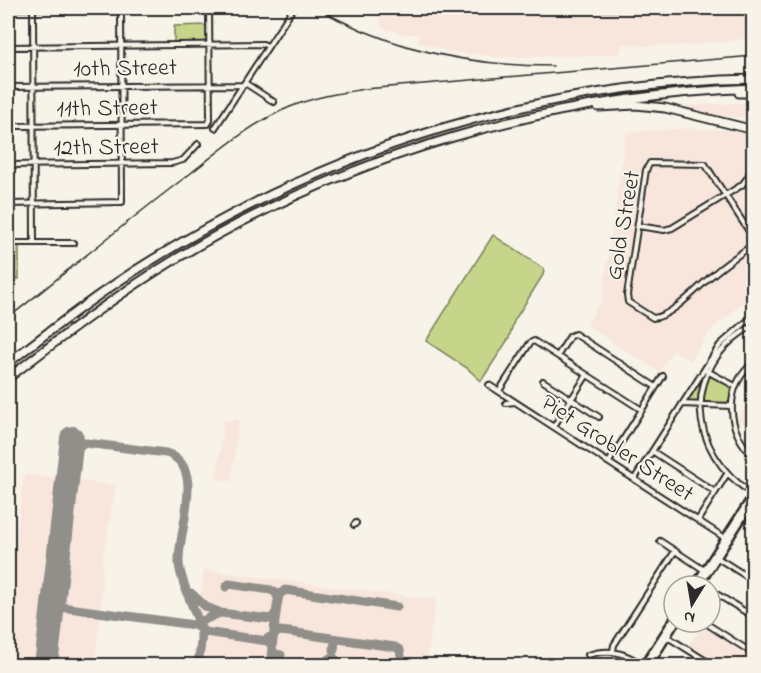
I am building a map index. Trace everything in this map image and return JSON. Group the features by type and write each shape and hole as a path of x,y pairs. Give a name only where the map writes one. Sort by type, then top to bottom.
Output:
{"highway":[{"path":"8,363 114,284 177,244 262,198 338,164 447,126 545,101 634,86 706,80 726,76 753,77"},
{"path":"9,377 126,290 173,260 224,231 291,198 362,167 438,141 568,109 614,100 753,88"},
{"path":"614,100 639,101 753,93"},
{"path":"568,109 636,105 665,108 753,130"}],"main road":[{"path":"705,574 746,512 753,496"},
{"path":"727,539 753,496"},
{"path":"703,574 715,557"},
{"path":"652,664 665,635"},
{"path":"643,665 665,635"}],"street":[{"path":"8,8 86,8"},
{"path":"33,8 34,243"},
{"path":"8,204 121,203 121,8"},
{"path":"209,8 210,85"},
{"path":"215,128 291,8"},
{"path":"8,48 263,44 268,46"},
{"path":"244,84 274,102"},
{"name":"10th Street","path":"8,87 244,84"},
{"name":"11th Street","path":"8,126 207,124 210,120 210,85"},
{"path":"753,141 749,175 753,181"},
{"name":"12th Street","path":"8,165 178,162 198,144"},
{"path":"638,226 669,230 742,185 749,175 753,160"},
{"name":"Gold Street","path":"726,195 705,164 650,163 646,170 627,299 653,318 660,317 753,244"},
{"path":"726,195 753,239"},
{"path":"8,243 74,243"},
{"path":"753,315 720,345 706,370 700,405 701,421 707,442 716,460 727,474 753,496"},
{"path":"634,478 706,370 724,348 753,325"},
{"path":"740,327 743,331"},
{"path":"558,355 570,336 575,334 656,387"},
{"path":"499,391 532,341 536,341 642,410"},
{"path":"753,362 735,386 731,406 736,431 753,457"},
{"path":"706,370 735,386"},
{"path":"554,426 587,375"},
{"path":"609,462 663,376"},
{"path":"543,381 599,417"},
{"name":"Piet Grobler Street","path":"489,385 727,539"},
{"path":"506,403 515,402"},
{"path":"682,404 731,406"},
{"path":"652,451 715,492"},
{"path":"698,520 727,474"},
{"path":"746,512 753,517"},
{"path":"660,541 704,570"},
{"path":"613,651 614,645 675,551"},
{"path":"715,557 753,581"},
{"path":"722,598 753,617"},
{"path":"722,634 753,654"},
{"path":"665,635 714,666"},
{"path":"588,655 600,651 613,651 625,654 643,665"}],"shaded area":[{"path":"631,8 753,8 753,38 713,43 713,41 695,45 622,44 621,53 594,56 497,57 448,51 418,42 419,34 404,34 381,27 380,13 630,11"},
{"path":"753,102 753,119 708,114 681,106"},
{"path":"691,128 726,130 753,136 753,294 710,331 690,361 673,350 659,372 586,325 602,300 626,132"},
{"path":"753,394 753,431 737,420"},
{"path":"224,420 239,420 231,481 216,480"},
{"path":"24,474 116,485 103,558 100,622 94,665 8,665 8,603"},
{"path":"204,570 436,600 426,665 192,665"},
{"path":"696,634 718,634 753,657 753,665 718,665 688,646"}],"green space":[{"path":"380,8 631,8 631,11 381,13"},
{"path":"206,25 204,42 174,43 174,26"},
{"path":"493,235 544,269 543,275 514,321 509,338 481,381 467,368 426,341"},
{"path":"8,245 19,245 19,279 8,279"},
{"path":"704,374 699,404 685,403 702,375"},
{"path":"709,374 732,387 729,404 703,403 704,388"}],"taxiway":[{"path":"70,457 75,447 86,443 166,453 178,460 185,471 188,484 188,500 179,562 184,585 201,628 201,639"},
{"path":"226,587 229,584 271,590 278,598"},
{"path":"195,624 220,613 271,619 276,613 279,595 285,590 397,607"},
{"path":"54,591 55,602 61,607 194,625 205,632 267,641 272,648"},
{"path":"191,593 206,607 221,613"},
{"path":"51,618 56,609 63,607"},
{"path":"270,666 276,613"},
{"path":"265,640 280,631 289,632 395,647 400,650 401,656"},
{"path":"198,666 202,635"},
{"path":"334,650 335,641 339,639"},
{"path":"272,649 274,653 281,655"},
{"path":"326,661 333,657 339,663"},
{"path":"199,666 205,663 226,666"}],"runway":[{"path":"46,666 72,438"}],"railway":[{"path":"317,8 373,35 431,53 491,63 553,66"},
{"path":"8,318 238,137 263,120 299,104 365,89 754,56"}]}
